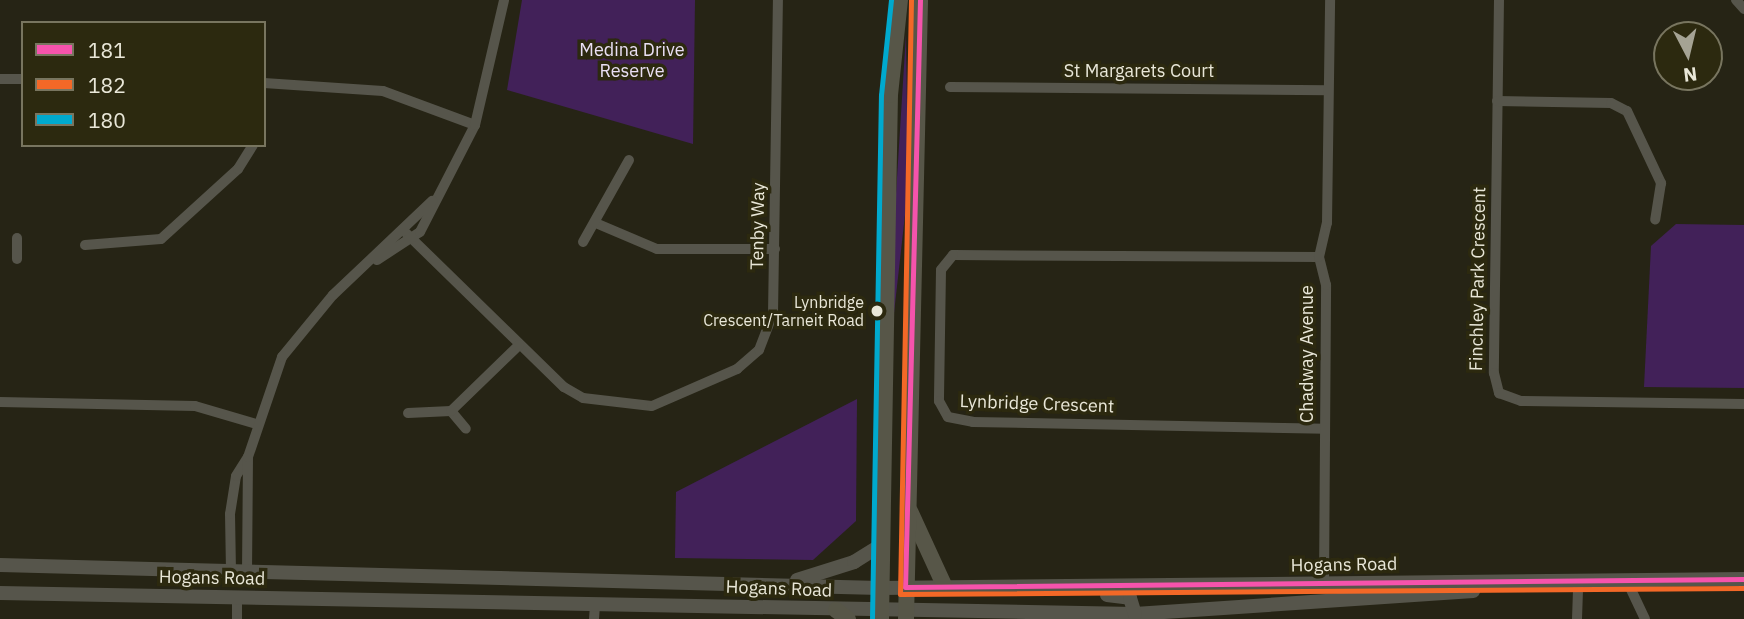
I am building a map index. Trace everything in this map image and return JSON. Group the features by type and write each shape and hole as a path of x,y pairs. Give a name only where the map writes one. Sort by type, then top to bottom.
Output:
{"main road":[{"path":"881,615 878,547 890,95 900,0"},
{"path":"906,615 920,0"},
{"path":"908,506 945,587"}],"street":[{"path":"237,598 247,572 248,457 256,424 282,357 368,264 409,237 432,201 475,125 504,0"},
{"name":"Tenby Way","path":"409,237 519,345 583,398 652,406 685,397 759,350 773,314 778,0"},
{"name":"Chadway Avenue","path":"1324,584 1325,285 1319,257 1327,233 1330,0"},
{"name":"Finchley Park Crescent","path":"1499,0 1499,393 1521,401 1744,404"},
{"path":"1736,0 1744,9"},
{"path":"0,79 21,79"},
{"path":"266,83 383,91 475,125"},
{"name":"St Margarets Court","path":"950,87 1328,90"},
{"path":"1497,101 1611,103 1627,111 1661,183 1655,220"},
{"path":"85,245 161,239 238,169 252,147"},
{"path":"583,242 598,224 629,160"},
{"path":"598,224 657,249 775,248"},
{"path":"1,245 15,242 17,258"},
{"name":"Lynbridge Crescent","path":"1319,257 953,255 941,270 939,401 948,417 973,422 1325,429"},
{"path":"408,413 451,411 519,345"},
{"path":"0,402 195,406 256,424"},
{"path":"451,411 466,429"},
{"path":"237,619 237,598 231,572 230,514 236,476 248,457"},
{"path":"786,584 854,562 878,547"},
{"name":"Hogans Road","path":"0,565 880,587 1744,579"},
{"path":"1627,580 1645,619"},
{"path":"1577,619 1578,581"},
{"name":"Hogans Road","path":"0,593 595,603 842,615 1179,615 1555,582"},
{"path":"1296,606 1324,584"},
{"path":"1021,586 1060,595 1124,595 1135,614"},
{"path":"594,619 595,603"}],"green space":[{"name":"Medina Drive Reserve","path":"522,0 695,0 693,144 507,90"},
{"path":"906,34 908,188 892,331 892,258"},
{"path":"1676,224 1744,225 1744,388 1644,387 1651,246"},
{"path":"857,399 856,521 813,560 675,558 676,492"}],"transit line":[{"name":"180","path":"872,619 881,95 891,0"},
{"name":"182","path":"911,0 900,594 1744,588"},
{"name":"181","path":"920,0 905,587 1744,579"}],"place":[{"name":"Lynbridge Crescent/Tarneit Road","path":"877,311"}]}
